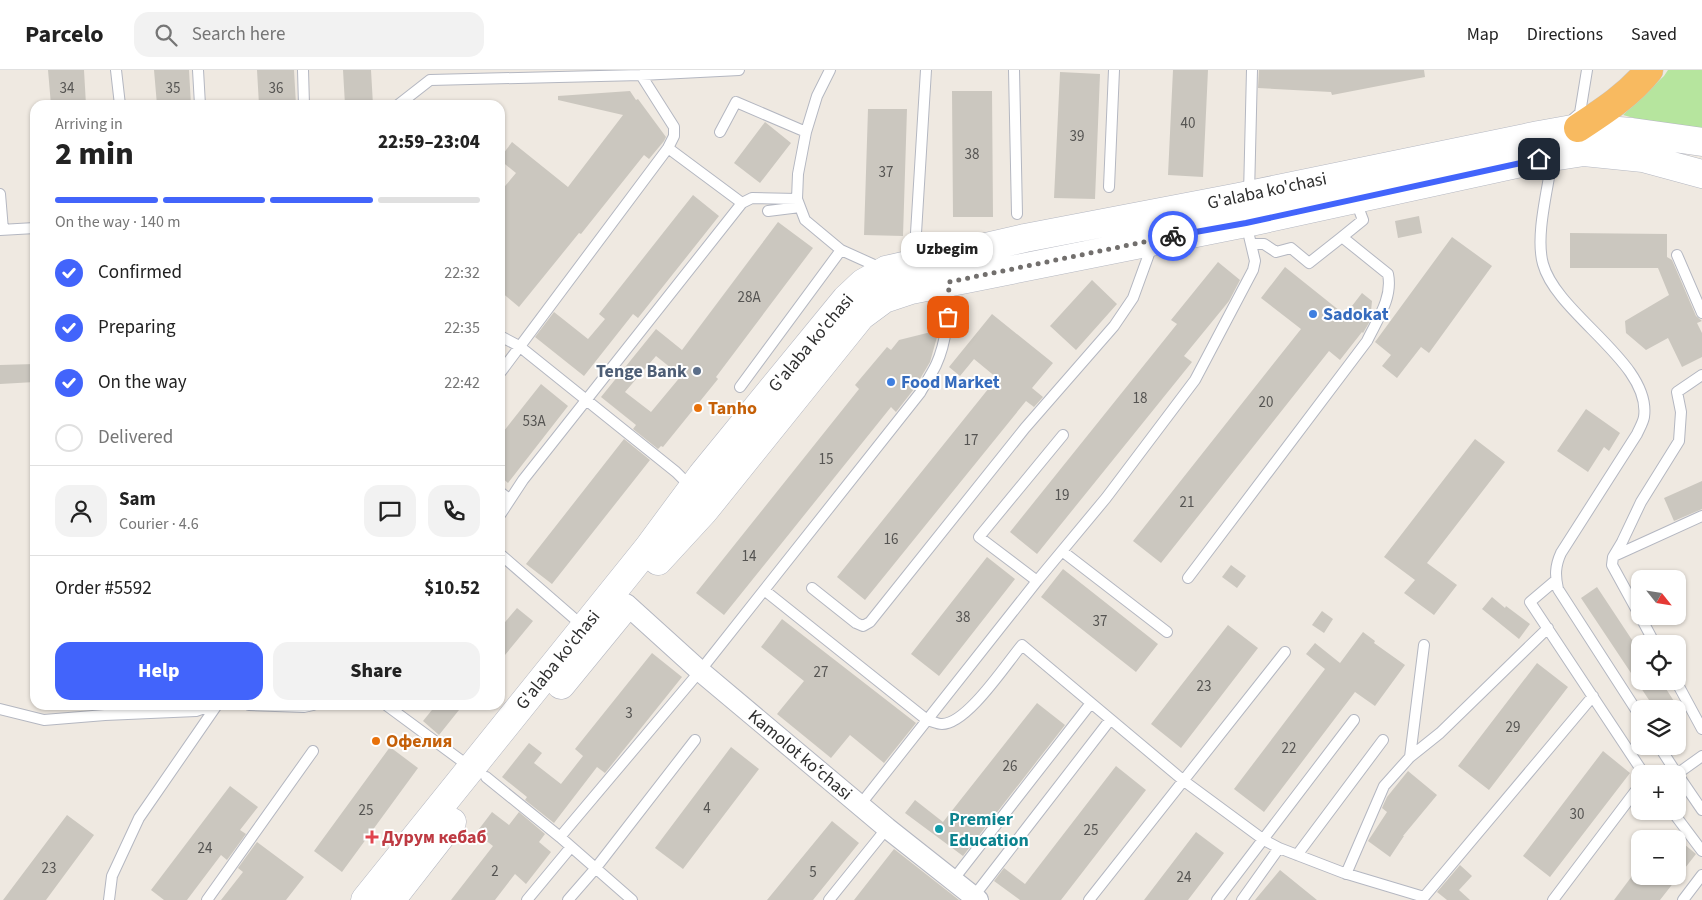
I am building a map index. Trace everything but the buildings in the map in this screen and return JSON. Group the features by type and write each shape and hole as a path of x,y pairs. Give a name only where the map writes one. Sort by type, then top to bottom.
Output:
{"highway":[{"path":"1554,142 1616,102 1638,84 1649,70"}],"main road":[{"path":"1554,142 1632,132 1702,142"},
{"name":"G'alaba ko'chasi","path":"365,900 479,773 626,604 661,558 704,511 707,484 846,299 863,283 886,270 1025,238 1249,195 1554,142"},
{"name":"G'alaba ko'chasi","path":"391,900 584,627 648,548 861,316 884,299 911,290 1154,240 1248,234 1354,198 1554,142"},
{"path":"1554,142 1584,152 1643,158 1702,174"},
{"path":"1090,226 1091,253"}],"street":[{"name":"Kamolot koʻchasi","path":"626,604 700,671 887,828 976,898"}],"lane":[{"path":"116,70 119,100"},
{"path":"198,70 200,100"},
{"path":"303,70 304,100"},
{"path":"403,100 429,75 624,73 641,75 739,70"},
{"path":"830,70 817,96 806,132 798,174 799,203 805,220 841,250 886,270"},
{"path":"916,233 926,70"},
{"path":"1014,70 1017,214"},
{"path":"1109,187 1114,70"},
{"path":"1249,195 1252,70"},
{"path":"1587,70 1580,113 1554,142 1541,236 1544,266 1559,294 1629,370 1640,392 1644,416 1637,434 1561,553 1556,580 1558,589 1631,702"},
{"path":"505,366 668,148 674,136 674,127 641,75"},
{"path":"720,132 736,102 806,132"},
{"path":"668,148 742,203"},
{"path":"0,194 2,230 30,228"},
{"path":"505,508 523,480 742,203 752,198 799,203"},
{"path":"1248,234 1276,252 1290,248 1309,263 1362,220 1354,198"},
{"path":"768,211 799,203"},
{"path":"860,805 1037,581 1106,498 1201,371 1253,270 1255,261 1248,234"},
{"path":"1188,578 1367,341 1383,309 1390,282 1388,274 1342,237"},
{"path":"812,588 856,623 863,626 870,622 1026,428 1114,326 1133,298 1154,240"},
{"path":"740,388 841,250"},
{"path":"1677,255 1702,313"},
{"path":"560,837 700,671 920,393 936,365 945,336 948,317 949,282"},
{"path":"505,339 519,346 676,472 707,484"},
{"path":"1631,600 1612,566 1613,557 1641,502 1679,441 1681,412 1677,392 1702,375"},
{"path":"1037,581 979,537 1063,435"},
{"path":"505,496 510,500"},
{"path":"1613,557 1702,516"},
{"path":"1062,551 1167,632"},
{"path":"505,558 584,627"},
{"path":"1556,580 1530,602 1638,765"},
{"path":"764,590 927,720 940,725 962,717 979,699 1022,644 1184,781 1264,840 1279,848 1346,874 1425,899 1593,696"},
{"path":"1346,874 1384,786 1410,757 1440,733 1548,628"},
{"path":"1410,757 1424,644"},
{"path":"1089,900 1285,652"},
{"path":"1681,690 1702,729"},
{"path":"954,880 1090,703"},
{"path":"0,709 44,720 199,710"},
{"path":"109,900 112,876 139,818 214,710"},
{"path":"393,710 479,773 560,837 632,900"},
{"path":"976,898 1110,720"},
{"path":"1218,900 1354,720"},
{"path":"568,900 595,869 695,740"},
{"path":"1297,855 1383,740"},
{"path":"207,900 313,750"},
{"path":"1686,768 1702,756"},
{"path":"1686,787 1702,810"},
{"path":"1553,900 1631,798"},
{"path":"1679,820 1702,851"},
{"path":"828,900 887,828"},
{"path":"528,900 571,847"},
{"path":"1242,900 1279,848"},
{"path":"1683,900 1702,876"}],"green space":[{"path":"1668,70 1702,70 1702,137 1623,115"}],"way so far":[{"path":"948,317 949,282 1173,236"}],"place":[{"name":"Sadokat","path":"1313,314"},
{"name":"Uzbegim","path":"948,317"},
{"name":"Tenge Bank","path":"697,371"},
{"name":"Food Market","path":"891,382"},
{"name":"Tanho","path":"698,408"},
{"name":"Офелия","path":"376,741"},
{"name":"Premier Education","path":"939,829"},
{"name":"Дурум кебаб","path":"372,837"}],"route":[{"path":"1173,236 1246,223 1539,159"}]}
